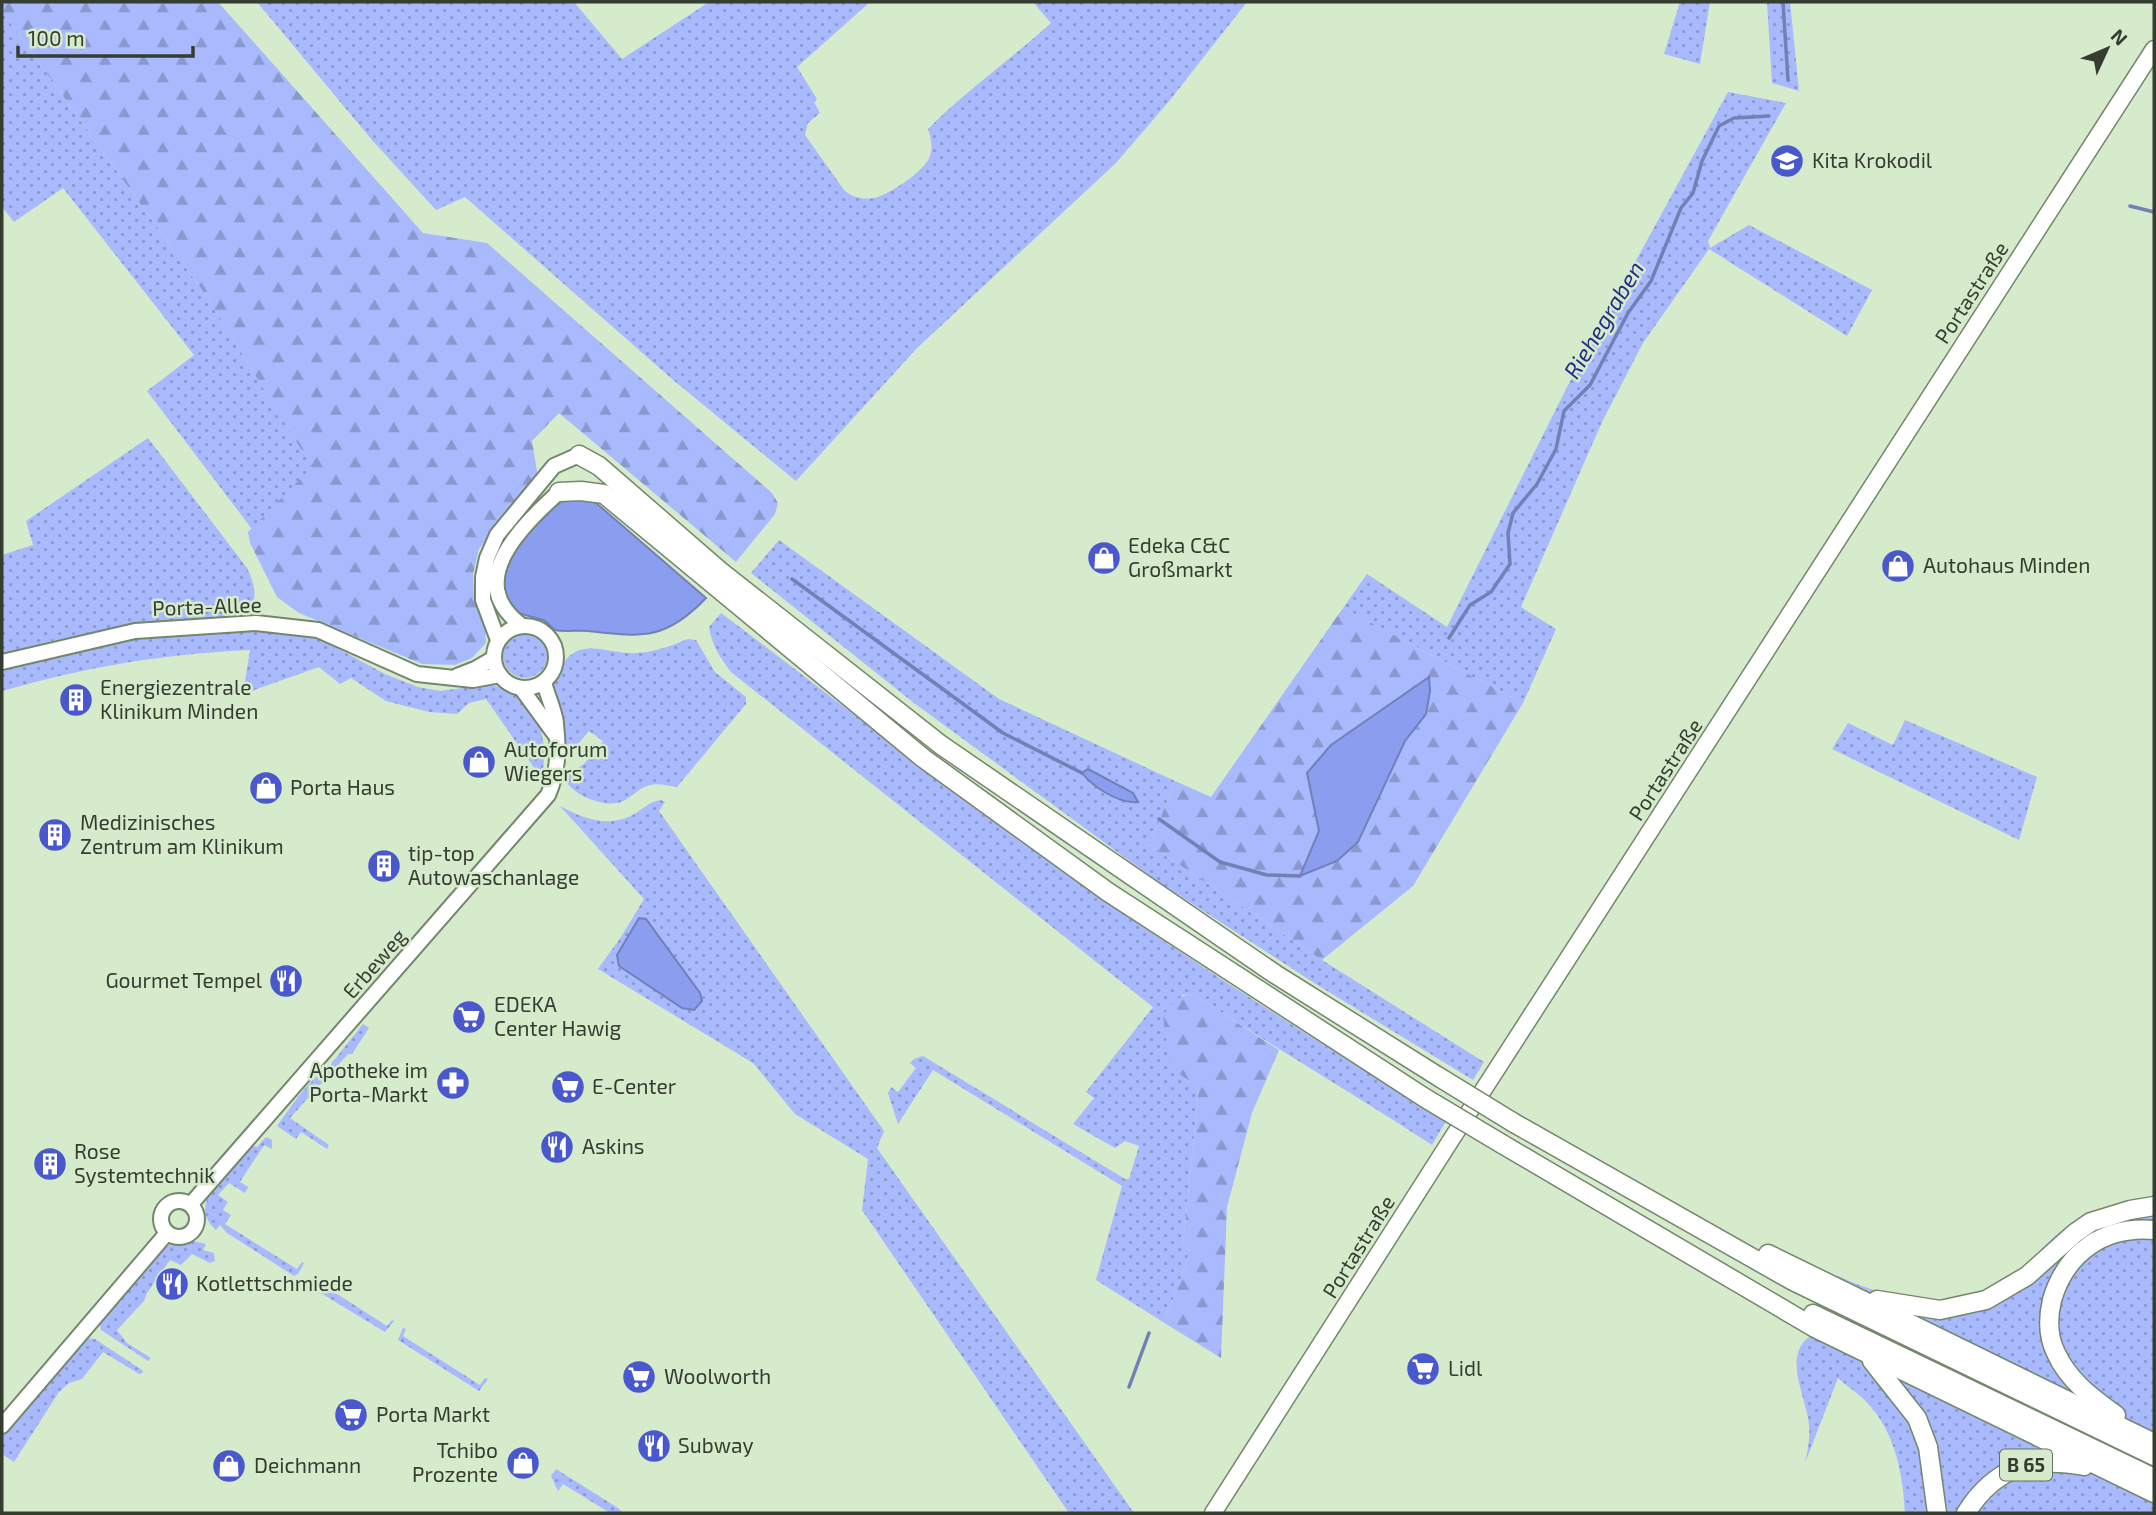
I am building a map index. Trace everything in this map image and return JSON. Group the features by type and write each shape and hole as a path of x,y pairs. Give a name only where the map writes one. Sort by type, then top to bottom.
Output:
{"highway":[{"path":"579,455 599,466 714,577"},
{"path":"559,492 604,494 941,745 1263,966 1514,1123 1622,1184 1694,1214 1796,1276 1834,1291 2154,1441"},
{"path":"740,597 923,758 1086,876 1425,1098 1658,1234 1818,1323 2154,1478"},
{"path":"1834,1291 1885,1303 1940,1310 1986,1300 2027,1276 2074,1233 2091,1222 2154,1206"},
{"path":"2154,1230 2138,1228 2114,1233 2090,1245 2067,1266 2057,1283 2049,1322 2054,1350 2074,1380 2088,1395 2154,1441"},
{"path":"1834,1291 2154,1456"},
{"path":"1818,1323 1867,1356 2105,1469"},
{"path":"1867,1356 1917,1418 1931,1458 1937,1513"},
{"name":"B 65","path":"1966,1513 1978,1495 1996,1478 2020,1466 2041,1462 2064,1462 2105,1469 2154,1493"}],"main road":[{"name":"Portastraße","path":"1213,1513 2154,49"}],"street":[{"path":"559,492 517,535 501,561 496,577 497,595 508,615 521,625 538,628 546,633 556,648 555,667 544,682 521,688 513,686 500,675 494,657 498,640 483,600 487,558 497,536 554,466 579,455"},
{"name":"Porta-Allee","path":"2,662 135,631 256,623 318,630 417,674 473,680 500,675"},
{"path":"498,640 512,628 521,625"},
{"path":"450,679 475,669 494,657"},
{"name":"Erbeweg","path":"191,1204 548,795 556,776 558,757 556,723 544,682"},
{"path":"521,688 556,736"},
{"path":"174,1201 191,1204 198,1219 196,1228 191,1234 179,1237 167,1233 161,1218 164,1208 174,1201"},
{"path":"2,1426 167,1233"}],"green space":[{"path":"2,2 218,2 423,233 487,243 772,493 778,503 775,514 736,562 559,413 532,441 538,477 479,549 473,574 474,598 485,623 486,643 472,658 455,665 422,664 299,613 277,597 250,543 248,532 312,467 205,294 2,11"},
{"path":"257,2 574,2 622,59 709,2 870,2 797,67 817,99 814,102 820,113 808,123 805,135 844,190 866,199 889,192 922,168 931,153 928,129 1051,23 1033,2 1247,2 1170,100 1116,163 917,348 796,481 672,379 465,197 436,210 372,140"},
{"path":"1680,2 1710,2 1700,64 1664,54"},
{"path":"1767,2 1790,2 1799,91 1772,83"},
{"path":"2,11 205,294 313,468 252,529 147,391 194,355 63,188 14,222 2,207"},
{"path":"1728,92 1786,103 1708,241 1710,248 1749,225 1872,290 1847,336 1709,249 1643,343 1602,422 1521,607 1556,629 1523,703 1343,608 1367,574 1447,627 1567,387"},
{"path":"148,438 247,568 255,594 252,606 241,615 113,628 2,654 2,555 33,545 26,521"},
{"path":"779,540 999,699 1175,781 1150,845 1322,960 1484,1062 1473,1080 1319,986 1157,881 914,703 751,573"},
{"path":"1343,608 1523,703 1413,886 1322,960 1150,845 1175,781 1211,797","holes":["1429,677 1426,714 1405,741 1379,795 1300,875 1319,831 1331,745"]},
{"path":"721,613 1068,875 1255,1001 1446,1121 1432,1145 1193,994 1182,995 1170,1068 1199,1086 1183,1245 1190,1250 1163,1322 1096,1280 1122,1186 933,1070 898,1124 888,1093 891,1087 898,1092 916,1068 910,1063 923,1056 1129,1179 1139,1146 1125,1141 1115,1148 1073,1124 1094,1098 1086,1092 1153,1007 731,672 717,651 709,627"},
{"path":"250,629 283,631 320,639 385,674 418,687 440,691 492,684 520,697 536,716 541,730 545,751 542,779 486,699 469,703 457,714 429,712 386,701 351,678 340,684 319,667 243,694 250,650 124,663 2,691 2,669 15,664 131,640 188,632"},
{"path":"525,634 540,641 547,656 540,671 525,678 510,671 503,656 510,641"},
{"path":"688,639 696,640 715,672 746,697 746,704 677,787 650,785 621,802 613,803 596,801 579,794 567,783 564,776 584,764 603,741 589,731 568,756 552,686 566,660 579,650 643,652"},
{"path":"1905,720 2037,777 2019,840 1832,749 1848,723 1893,745"},
{"path":"661,800 665,802 659,811 884,1131 877,1148 1134,1513 1069,1513 862,1210 868,1159 795,1114 753,1063 598,969 644,899 560,806 578,815 607,821 626,818"},
{"path":"1193,994 1279,1050 1252,1113 1227,1207 1221,1358 1163,1322 1190,1250 1183,1245 1199,1087 1170,1068 1163,1016 1175,1001"},
{"path":"363,1024 369,1028 352,1054 348,1054 290,1118 329,1145 327,1149 301,1132 296,1139 277,1126 306,1087 327,1069"},
{"path":"266,1137 272,1140 272,1149 264,1145 240,1182 248,1187 245,1193 229,1183 218,1195 228,1202 223,1210 231,1215 225,1224 297,1269 304,1263 294,1276 227,1233 220,1225 216,1230 208,1221 205,1212 211,1192 251,1145 257,1147"},
{"path":"2154,1197 2154,1513 1905,1513 1897,1457 1887,1431 1867,1403 1838,1378 1805,1463 1809,1425 1798,1378 1797,1355 1801,1345 1809,1337 1838,1276 1883,1293 1907,1298 1955,1299 1978,1294 2021,1270 2054,1237 2086,1215"},
{"path":"193,1241 206,1244 203,1250 214,1253 215,1261 210,1263 192,1254 181,1265 170,1260 144,1301 117,1330 127,1343 151,1358 148,1361 101,1330 100,1324 164,1247"},
{"path":"323,1285 387,1326 394,1321 385,1332 319,1292"},
{"path":"403,1328 406,1329 403,1336 480,1385 485,1378 488,1379 479,1391 398,1340"},
{"path":"88,1338 95,1339 143,1373 139,1374 103,1352 82,1379 69,1383 59,1392 14,1462 2,1454 2,1437"},
{"path":"556,1469 623,1513 610,1513 563,1484 558,1491 551,1476"}],"shaded area":[{"path":"585,497 595,502 706,598 678,622 665,629 638,635 555,630 543,620 513,610 506,601 503,588 510,560 518,546 538,519 559,501"},
{"path":"1429,677 1430,691 1426,714 1405,741 1358,842 1337,861 1300,876 1319,831 1307,773 1331,745"},
{"path":"1088,769 1133,793 1138,802 1123,800 1100,789 1082,773"},
{"path":"639,918 646,919 700,993 702,1001 694,1010 682,1008 619,966 617,955"}],"waterway":[{"path":"1783,2 1788,80"},
{"name":"Riehegraben","path":"1449,638 1470,605 1491,592 1510,564 1508,533 1513,513 1537,484 1556,449 1564,411 1590,385 1628,313 1651,281 1681,208 1693,193 1702,161 1719,126 1734,118 1769,116"},
{"name":"Riehegraben","path":"2130,206 2154,212"},
{"path":"792,579 1003,733 1082,773"},
{"path":"1159,819 1220,862 1267,875 1300,876"},
{"path":"1129,1387 1149,1333"}],"place":[{"name":"Kita Krokodil","path":"1787,161"},
{"name":"Edeka C&C Großmarkt","path":"1104,558"},
{"name":"Autohaus Minden","path":"1898,566"},
{"name":"Energiezentrale Klinikum Minden","path":"76,700"},
{"name":"Autoforum Wiegers","path":"479,762"},
{"name":"Porta Haus","path":"266,788"},
{"name":"Medizinisches Zentrum am Klinikum","path":"55,835"},
{"name":"tip-top Autowaschanlage","path":"384,866"},
{"name":"Gourmet Tempel","path":"286,981"},
{"name":"EDEKA Center Hawig","path":"469,1017"},
{"name":"Apotheke im Porta-Markt","path":"453,1083"},
{"name":"E-Center","path":"568,1087"},
{"name":"Askins","path":"557,1147"},
{"name":"Rose Systemtechnik","path":"50,1164"},
{"name":"Kotlettschmiede","path":"172,1284"},
{"name":"Lidl","path":"1423,1369"},
{"name":"Woolworth","path":"639,1377"},
{"name":"Porta Markt","path":"351,1415"},
{"name":"Subway","path":"654,1446"},
{"name":"Tchibo Prozente","path":"523,1463"},
{"name":"Deichmann","path":"229,1466"}]}
